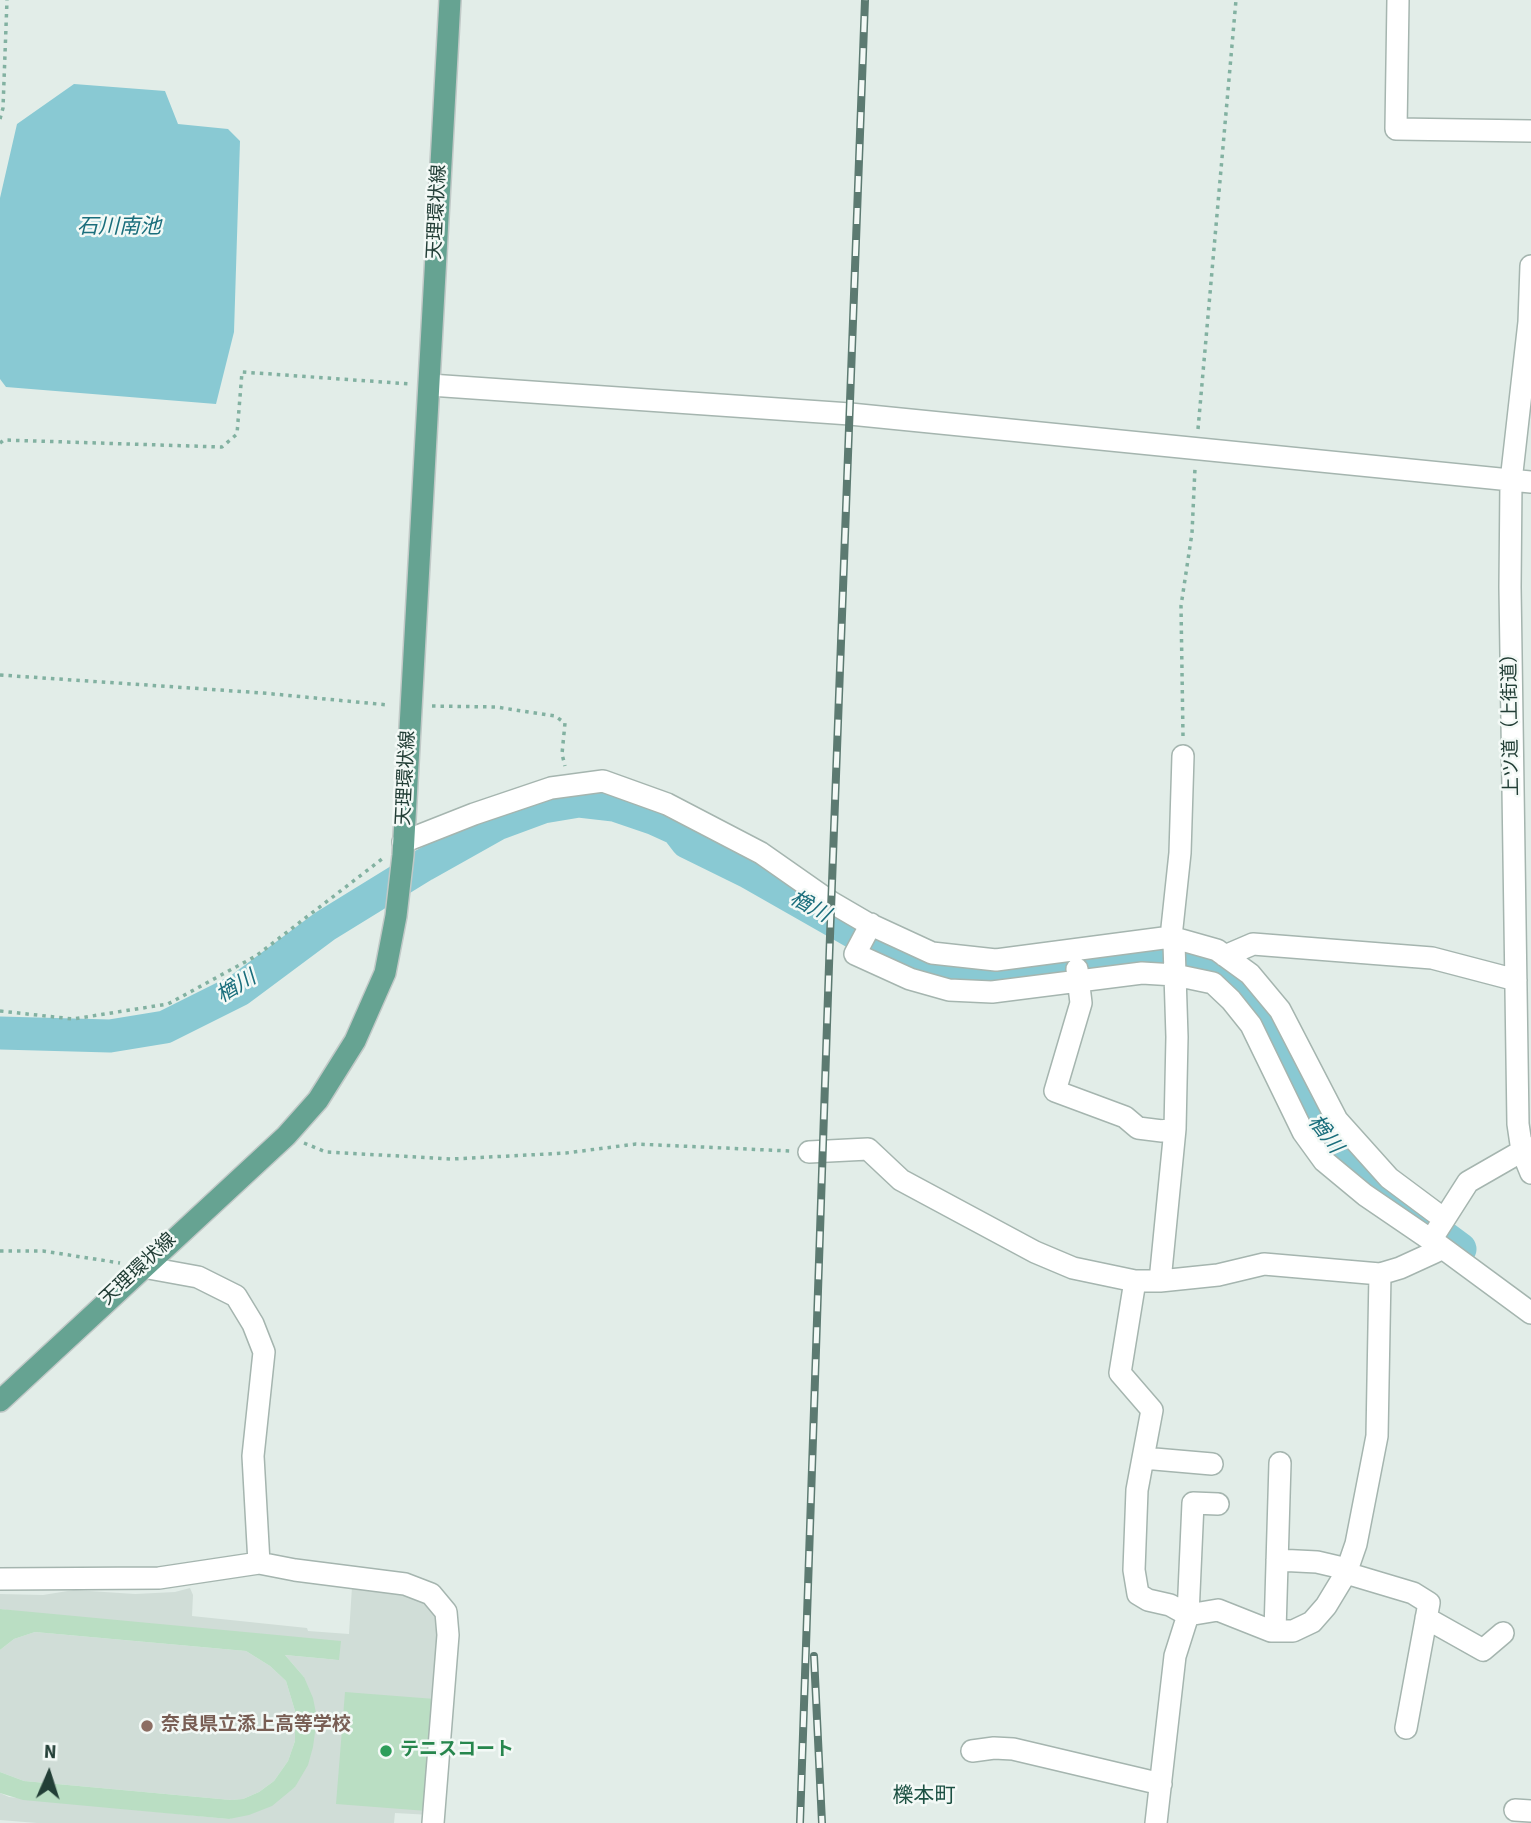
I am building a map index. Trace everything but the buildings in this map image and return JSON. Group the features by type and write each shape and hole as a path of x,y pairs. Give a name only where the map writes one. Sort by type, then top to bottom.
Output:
{"main road":[{"name":"天理環状線","path":"0,1401 286,1136 318,1100 355,1041 385,973 396,916 403,849 450,0"}],"street":[{"path":"1398,0 1396,129 1531,131"},
{"name":"上ツ道（上街道）","path":"1531,267 1521,481 1510,587 1523,939 1516,979 1518,1124 1527,1149 1531,1173"},
{"path":"430,385 850,414 1521,481"},
{"path":"1160,1282 1175,1129 1177,1037 1172,940 1180,853 1183,756"},
{"path":"403,849 474,814 551,788 603,781 667,804 761,853 831,902 932,953 996,960 1172,940 1217,950 1250,974 1280,1010 1337,1120 1438,1232 1531,1312"},
{"path":"871,924 855,954 910,979 949,990 992,992 1174,971 1213,983 1251,1025 1303,1132 1324,1161 1365,1195 1438,1232"},
{"path":"1225,956 1253,944 1405,956 1445,961 1516,979"},
{"path":"1074,950 1081,1003 1055,1091 1125,1117 1138,1128 1162,1131 1175,1129"},
{"path":"809,1152 868,1149 901,1180 1035,1252 1073,1268 1135,1281 1160,1282 1218,1275 1264,1264 1380,1274 1435,1252 1438,1232 1468,1182 1527,1149"},
{"path":"143,1267 198,1277 236,1296 253,1324 264,1352 253,1456 259,1563"},
{"path":"1135,1281 1120,1373 1152,1410 1137,1490 1134,1570 1138,1594 1148,1600 1170,1605 1188,1615 1218,1610 1275,1631 1293,1631 1312,1622 1326,1606 1347,1571 1356,1544 1377,1436 1380,1274"},
{"path":"1143,1458 1212,1464"},
{"path":"1275,1631 1280,1463"},
{"path":"1156,1823 1175,1656 1188,1615 1193,1503 1218,1504"},
{"path":"1277,1560 1317,1562 1413,1593 1429,1603 1406,1728"},
{"path":"0,1580 159,1577 259,1563 405,1584 432,1594 446,1612 448,1635 433,1823"},
{"path":"1426,1618 1483,1650 1503,1633"},
{"path":"972,1751 1013,1749 1160,1784"}],"path":[{"path":"0,119 6,0"},
{"path":"1183,756 1181,606 1192,533 1236,0"},
{"path":"0,443 4,440 222,447 237,434 242,372 430,385"},
{"path":"0,675 263,693 388,705"},
{"path":"432,706 496,707 555,716 565,723 562,754 565,766"},
{"path":"0,1011 73,1018 169,1004 256,956 403,849"},
{"path":"286,1136 326,1152 452,1159 566,1153 636,1144 809,1152"},
{"path":"0,1251 43,1251 143,1267"}],"shaded area":[{"name":"奈良県立添上高等学校","path":"362,1586 409,1596 430,1606 439,1620 431,1815 395,1813 394,1823 37,1823 0,1820 0,1793 9,1797 229,1819 295,1787 304,1677 285,1655 339,1660 0,1609 0,1594 43,1595 74,1590 135,1594 175,1592 190,1588 193,1595 192,1616 349,1634 352,1587"},
{"name":"奈良県立添上高等学校","path":"35,1632 246,1651 270,1666 286,1681 295,1711 295,1741 288,1761 274,1781 259,1792 243,1799 231,1800 24,1781 0,1772 0,1650 14,1639"}],"green space":[{"path":"0,1609 341,1641 339,1660 285,1655 304,1677 313,1698 317,1718 308,1765 295,1787 272,1806 229,1819 23,1800 0,1793 0,1772 24,1781 243,1799 274,1781 288,1761 295,1741 295,1711 286,1681 270,1666 246,1651 35,1632 14,1639 0,1650"},
{"name":"テニスコート","path":"345,1692 435,1699 427,1811 336,1804"}],"water":[{"name":"石川南池","path":"74,84 165,91 178,124 228,129 240,141 234,332 216,404 6,387 0,379 0,198 17,124"}],"waterway":[{"name":"楢川","path":"0,1033 110,1036 165,1027 239,990 325,926 497,824 543,807 579,801 614,805 677,829 687,842 748,872 899,958 944,972 988,976 1153,952 1201,959 1241,986 1266,1020 1298,1099 1323,1141 1352,1169 1460,1249"}],"railway":[{"path":"800,1823 865,0"},
{"path":"814,1656 822,1823"}],"place":[{"name":"奈良県立添上高等学校","path":"147,1726"},
{"name":"テニスコート","path":"386,1751"}],"district":[{"name":"櫟本町","path":"924,1797"}]}
